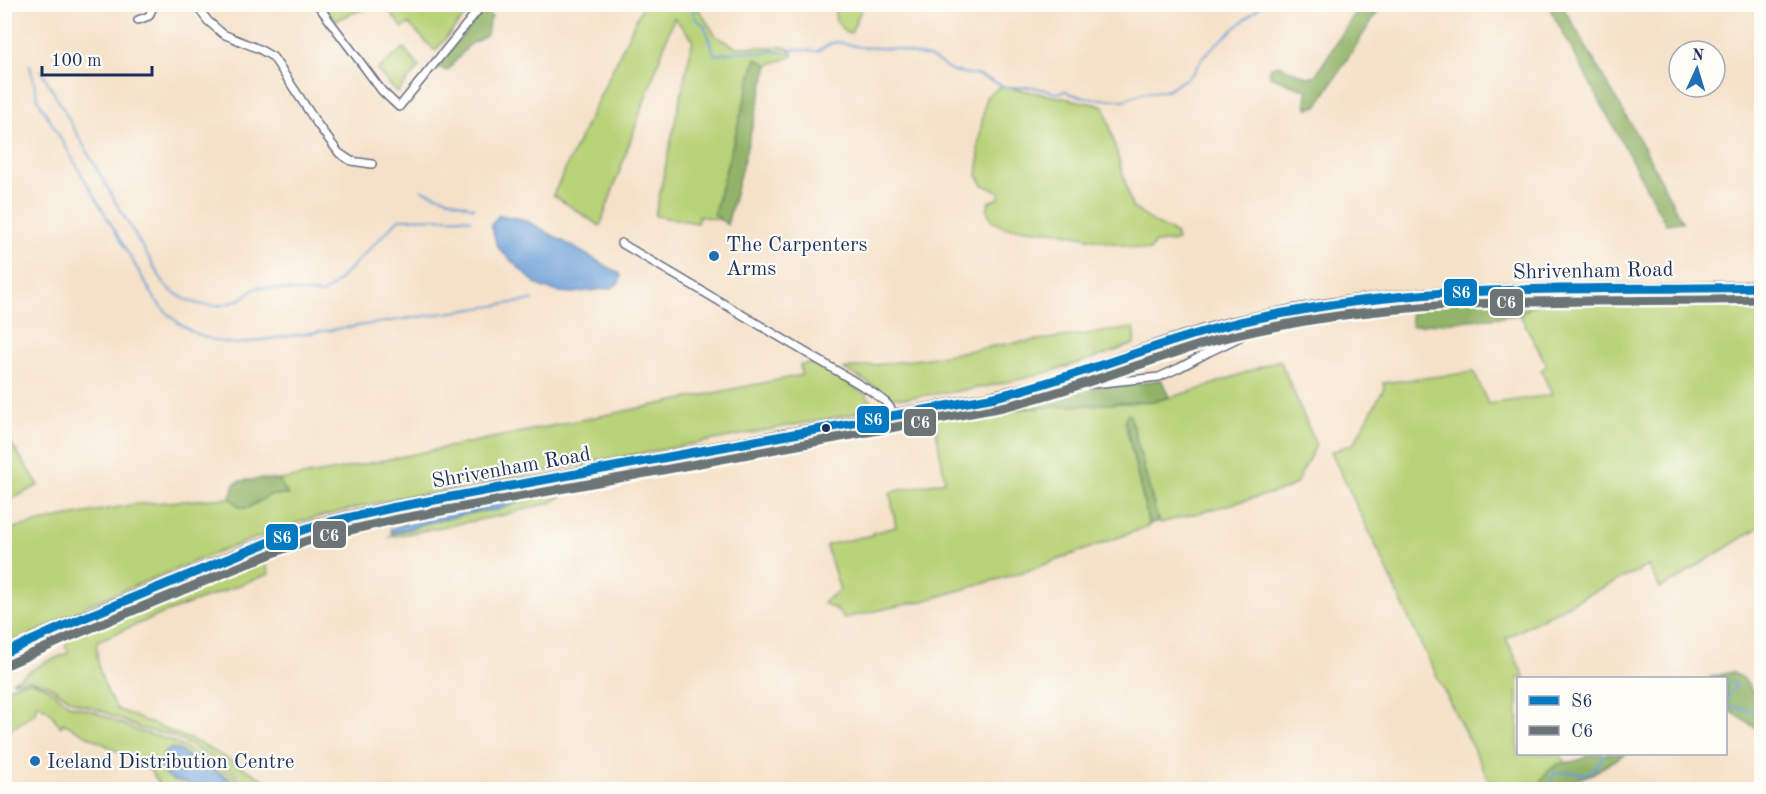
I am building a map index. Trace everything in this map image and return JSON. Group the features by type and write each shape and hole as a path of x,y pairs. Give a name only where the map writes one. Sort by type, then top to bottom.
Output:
{"highway":[{"name":"Shrivenham Road","path":"4,653 238,553 317,525 391,508 985,399 1045,384 1191,335 1242,321 1362,301 1472,292 1761,287"}],"street":[{"path":"138,20 149,16 154,4"},
{"path":"195,4 208,21 223,34 273,57 339,153 351,161 372,164"},
{"path":"316,4 382,91 399,107 483,4"},
{"path":"621,243 869,390 892,409 894,416"},
{"name":"Shrivenham Road","path":"1045,384 1083,385 1159,377 1265,325 1282,313"}],"green space":[{"path":"1361,4 1382,5 1317,106 1307,108 1308,91 1270,76 1270,68 1278,65 1307,77 1315,76"},
{"path":"324,5 381,5 355,12 335,21"},
{"path":"384,5 474,5 435,51 409,24 403,28"},
{"path":"643,5 696,5 716,36 736,47 784,47 790,49 793,56 768,65 756,59 714,213 722,220 699,216 697,223 655,216 693,39 674,18 600,226 553,195"},
{"path":"834,5 863,5 851,33 846,33 836,21"},
{"path":"1548,5 1562,5 1646,151 1682,222 1666,224"},
{"path":"485,10 492,17 487,35 469,45 447,71 436,66"},
{"path":"404,48 419,67 397,93 377,70"},
{"path":"756,58 768,65 727,225 714,214"},
{"path":"1001,86 1104,106 1132,207 1153,222 1175,233 1177,241 1155,243 1150,251 1060,232 1003,227 992,221 987,210 989,202 999,198 1000,192 983,185 977,175 978,147 986,97"},
{"path":"1729,292 1730,299 1570,302 1532,305 1520,315 1412,326 1409,304 1551,295"},
{"path":"1730,297 1753,299 1755,310 1761,320 1761,526 1682,577 1660,588 1648,566 1506,638 1525,677 1517,677 1517,755 1561,755 1565,763 1554,767 1536,789 1493,789 1416,634 1331,452 1354,443 1384,388 1383,383 1474,372 1488,404 1552,395 1541,370 1547,366 1520,315 1532,305 1570,302 1730,299"},
{"path":"1134,328 1134,344 1117,350 1029,377 950,392 906,398 893,397 844,369 928,358 1006,344"},
{"path":"1280,360 1316,445 1296,484 1287,489 1161,523 1158,521 1130,415 1125,421 1149,526 1030,570 916,603 844,618 823,602 840,590 826,545 896,527 890,492 945,481 934,418 1021,403 1020,409 1156,401 1200,389"},
{"path":"814,363 864,393 872,402 853,414 380,502 302,521 213,554 88,605 73,615 5,647 5,530 136,504 230,498 241,508 248,508 270,495 288,495 279,480 802,375 800,365"},
{"path":"1161,379 1169,397 1156,401 1019,409 1023,399 1049,390 1143,383"},
{"path":"1127,414 1130,415 1158,521 1149,524 1125,421"},
{"path":"5,434 39,485 4,503"},
{"path":"279,480 288,495 270,495 248,508 241,508 230,498 234,484 240,481"},
{"path":"563,482 571,483 562,496 550,503 499,516 389,537 427,523 480,511 496,510 529,499 528,494 481,503 403,525 403,511"},
{"path":"261,552 269,574 97,641 97,659 101,676 117,709 201,744 272,784 270,788 252,786 226,766 180,740 139,728 102,711 74,702 48,685 29,680 12,682 44,663 68,653 62,635"},
{"path":"1731,672 1743,678 1761,703 1761,728 1754,727 1727,709 1727,677 1713,677"},
{"path":"27,682 48,688 70,705 95,712 138,731 170,740 230,773 250,789 236,789 232,782 219,772 179,750 165,752 161,763 163,773 174,781 195,784 200,789 162,789 148,767 63,723 61,727 48,710 38,704 35,713 5,733 5,690"},
{"path":"1590,755 1623,755 1592,774 1566,783 1561,789 1536,789 1546,773 1558,764 1576,761"}],"water":[{"path":"500,215 531,223 619,273 621,276 619,283 611,288 572,293 544,288 535,283 497,246 491,225"},
{"path":"528,493 531,498 496,510 480,511 427,523 392,534 390,529 433,514"},
{"path":"171,748 179,750 230,779 236,789 200,789 195,785 168,777 161,768 166,752"}],"waterway":[{"path":"690,4 695,18 705,26 716,55 742,51 764,53 772,51 785,53 794,49 817,51 838,42 859,47 897,49 930,57 952,71 981,76 1005,87 1033,87 1057,93 1066,91 1094,99 1124,100 1145,92 1165,91 1187,78 1214,46 1263,4"},
{"path":"30,65 38,100 155,299 171,317 201,336 236,344 533,300"},
{"path":"41,70 165,285 190,301 208,306 228,304 241,299 258,287 321,294 332,287 399,219 463,218 471,220"},
{"path":"422,190 474,208"},
{"path":"1727,684 1732,682 1736,685 1727,698"},
{"path":"1727,698 1728,707 1753,710 1762,724"},
{"path":"1553,790 1552,776 1555,773 1588,773 1593,770 1603,755"}],"transit line":[{"name":"S6","path":"4,653 279,538 317,525 391,508 995,397 1203,332 1261,317 1354,302 1470,292 1762,287"},
{"name":"C6","path":"9,664 283,549 320,537 393,520 998,408 1077,386 1206,343 1264,329 1356,313 1472,304 1762,299"}],"place":[{"name":"The Carpenters Arms","path":"714,256"},
{"name":"Iceland Distribution Centre","path":"35,761"}]}
